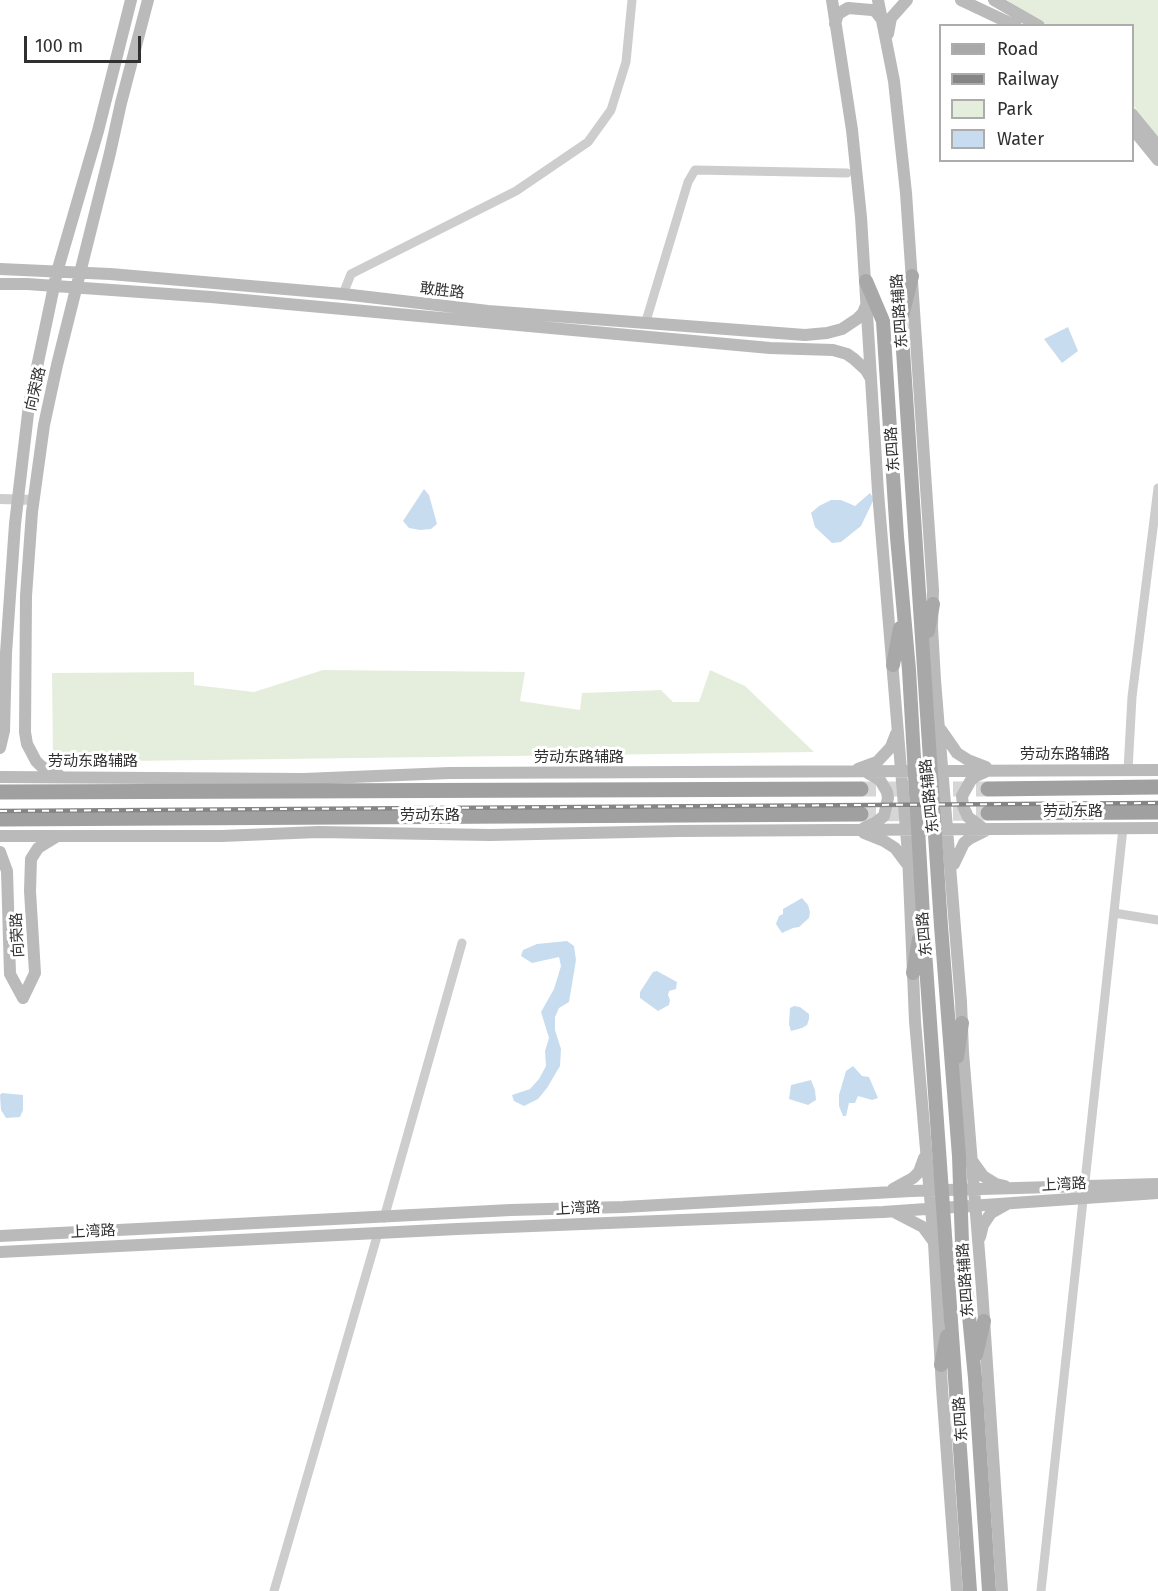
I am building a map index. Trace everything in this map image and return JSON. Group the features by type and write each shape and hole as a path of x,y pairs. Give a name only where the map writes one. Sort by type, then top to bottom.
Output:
{"highway":[{"name":"劳动东路","path":"988,789 1158,787"},
{"name":"劳动东路","path":"0,792 861,789"},
{"name":"劳动东路","path":"988,813 1158,812"},
{"name":"劳动东路","path":"0,819 856,824"}],"main road":[{"name":"向荣路","path":"0,748 4,731 6,653 18,502 29,405 57,272 98,130 131,0"},
{"name":"向荣路","path":"63,776 50,771 36,761 27,744 25,732 26,596 33,503 44,425 148,0"},
{"name":"东四路辅路","path":"832,0 856,158 897,727 908,772"},
{"name":"东四路辅路","path":"878,0 899,122 912,276 933,603 934,728"},
{"path":"888,51 891,18 906,0"},
{"path":"961,0 1012,24"},
{"path":"994,0 1036,24"},
{"path":"835,24 838,14 848,8 872,10 882,21"},
{"path":"1134,116 1158,146"},
{"path":"1134,130 1158,160"},
{"name":"敢胜路","path":"0,269 80,273 343,294 488,311 816,335 835,332 849,325 863,313 868,302"},
{"name":"东四路","path":"912,276 901,320 926,689 934,728 941,829 953,1083 956,1122 967,1190 960,1206 974,1366 988,1591"},
{"name":"东四路","path":"866,281 883,321 912,733 908,772 912,829 922,898 937,1208 951,1319 970,1591"},
{"name":"敢胜路","path":"0,284 320,306 770,348 833,350 847,354 854,359 870,377"},
{"path":"924,653 933,603"},
{"path":"893,664 903,612"},
{"path":"844,772 877,762 891,747 897,727"},
{"path":"912,733 916,741 924,744 934,728 968,760 979,765 1008,771"},
{"name":"劳动东路辅路","path":"0,777 304,779 449,773 1158,770"},
{"path":"984,829 968,817 962,796 967,785 975,776 989,771"},
{"path":"0,836 222,836 318,832 490,835 875,823 884,816 888,798 880,780 863,772"},
{"path":"856,824 912,829 1158,828"},
{"path":"856,824 862,832 884,841 902,854 922,898"},
{"name":"东四路辅路","path":"912,829 909,866 913,973 925,1145 936,1190"},
{"name":"东四路辅路","path":"941,829 952,878 970,1157 967,1190 975,1205 979,1248 1002,1591"},
{"path":"952,878 956,856 964,843 977,834 997,829"},
{"name":"向荣路","path":"0,852 7,872 10,974 23,998 35,973 30,891 32,859 38,848 56,836"},
{"path":"913,973 923,919"},
{"path":"953,1083 962,1023"},
{"path":"956,1122 970,1157 983,1176 996,1184 1018,1188"},
{"path":"883,1192 900,1186 919,1172 925,1145"},
{"name":"上湾路","path":"0,1236 883,1192 1158,1184"},
{"name":"上湾路","path":"0,1252 378,1233 883,1212 1158,1193"},
{"path":"979,1248 981,1232 987,1219 996,1208 1011,1202"},
{"name":"东四路辅路","path":"937,1208 934,1242 957,1591"},
{"path":"883,1212 897,1213 923,1227 934,1242 947,1273"},
{"path":"941,1365 951,1319"},
{"path":"974,1366 984,1321"}],"street":[{"path":"343,294 351,274 516,191 588,142 611,110 626,62 632,0"},
{"path":"646,321 688,182 695,170 847,173"},
{"path":"1128,770 1132,697 1158,488"},
{"path":"0,499 33,503"},
{"path":"0,505 18,502"},
{"path":"1041,1591 1123,828"},
{"path":"1114,914 1158,920"},
{"path":"384,1218 462,943"},
{"path":"274,1591 378,1233"},
{"path":"951,1591 955,1575"}],"green space":[{"path":"1007,0 1158,0 1158,137 1134,106 1134,24 1045,24"},
{"path":"323,670 525,672 520,701 580,710 582,693 661,690 673,702 699,702 710,670 745,686 814,752 53,762 52,673 194,672 194,685 254,692"}],"water":[{"path":"1068,327 1078,351 1062,363 1044,339"},
{"path":"424,489 429,495 437,524 431,529 409,528 403,521"},
{"path":"870,493 874,499 861,526 841,542 832,543 815,527 811,513 819,506 831,500 841,500 855,506"},
{"path":"802,898 808,905 809,918 799,927 782,933 776,924 779,916 783,914 783,909"},
{"path":"567,941 574,946 576,960 569,1002 559,1008 555,1017 555,1030 561,1049 560,1066 538,1099 524,1106 514,1101 512,1095 530,1089 546,1066 545,1051 549,1038 541,1012 554,989 561,966 559,957 532,963 521,956 523,950 537,944"},
{"path":"657,971 677,982 676,989 669,991 669,1005 658,1011 640,998 640,992 653,972"},
{"path":"800,1007 809,1014 809,1019 807,1025 791,1031 790,1008"},
{"path":"853,1066 862,1076 869,1077 878,1098 872,1100 858,1096 855,1103 849,1103 846,1116 843,1116 839,1106 839,1095 846,1071"},
{"path":"811,1080 816,1100 808,1105 789,1099 791,1085"},
{"path":"2,1093 23,1095 23,1110 20,1117 6,1118 1,1110 0,1095"}],"tunnel":[{"path":"861,789 988,789"},
{"path":"861,814 988,813"}],"railway":[{"path":"0,811 1158,803"}]}
